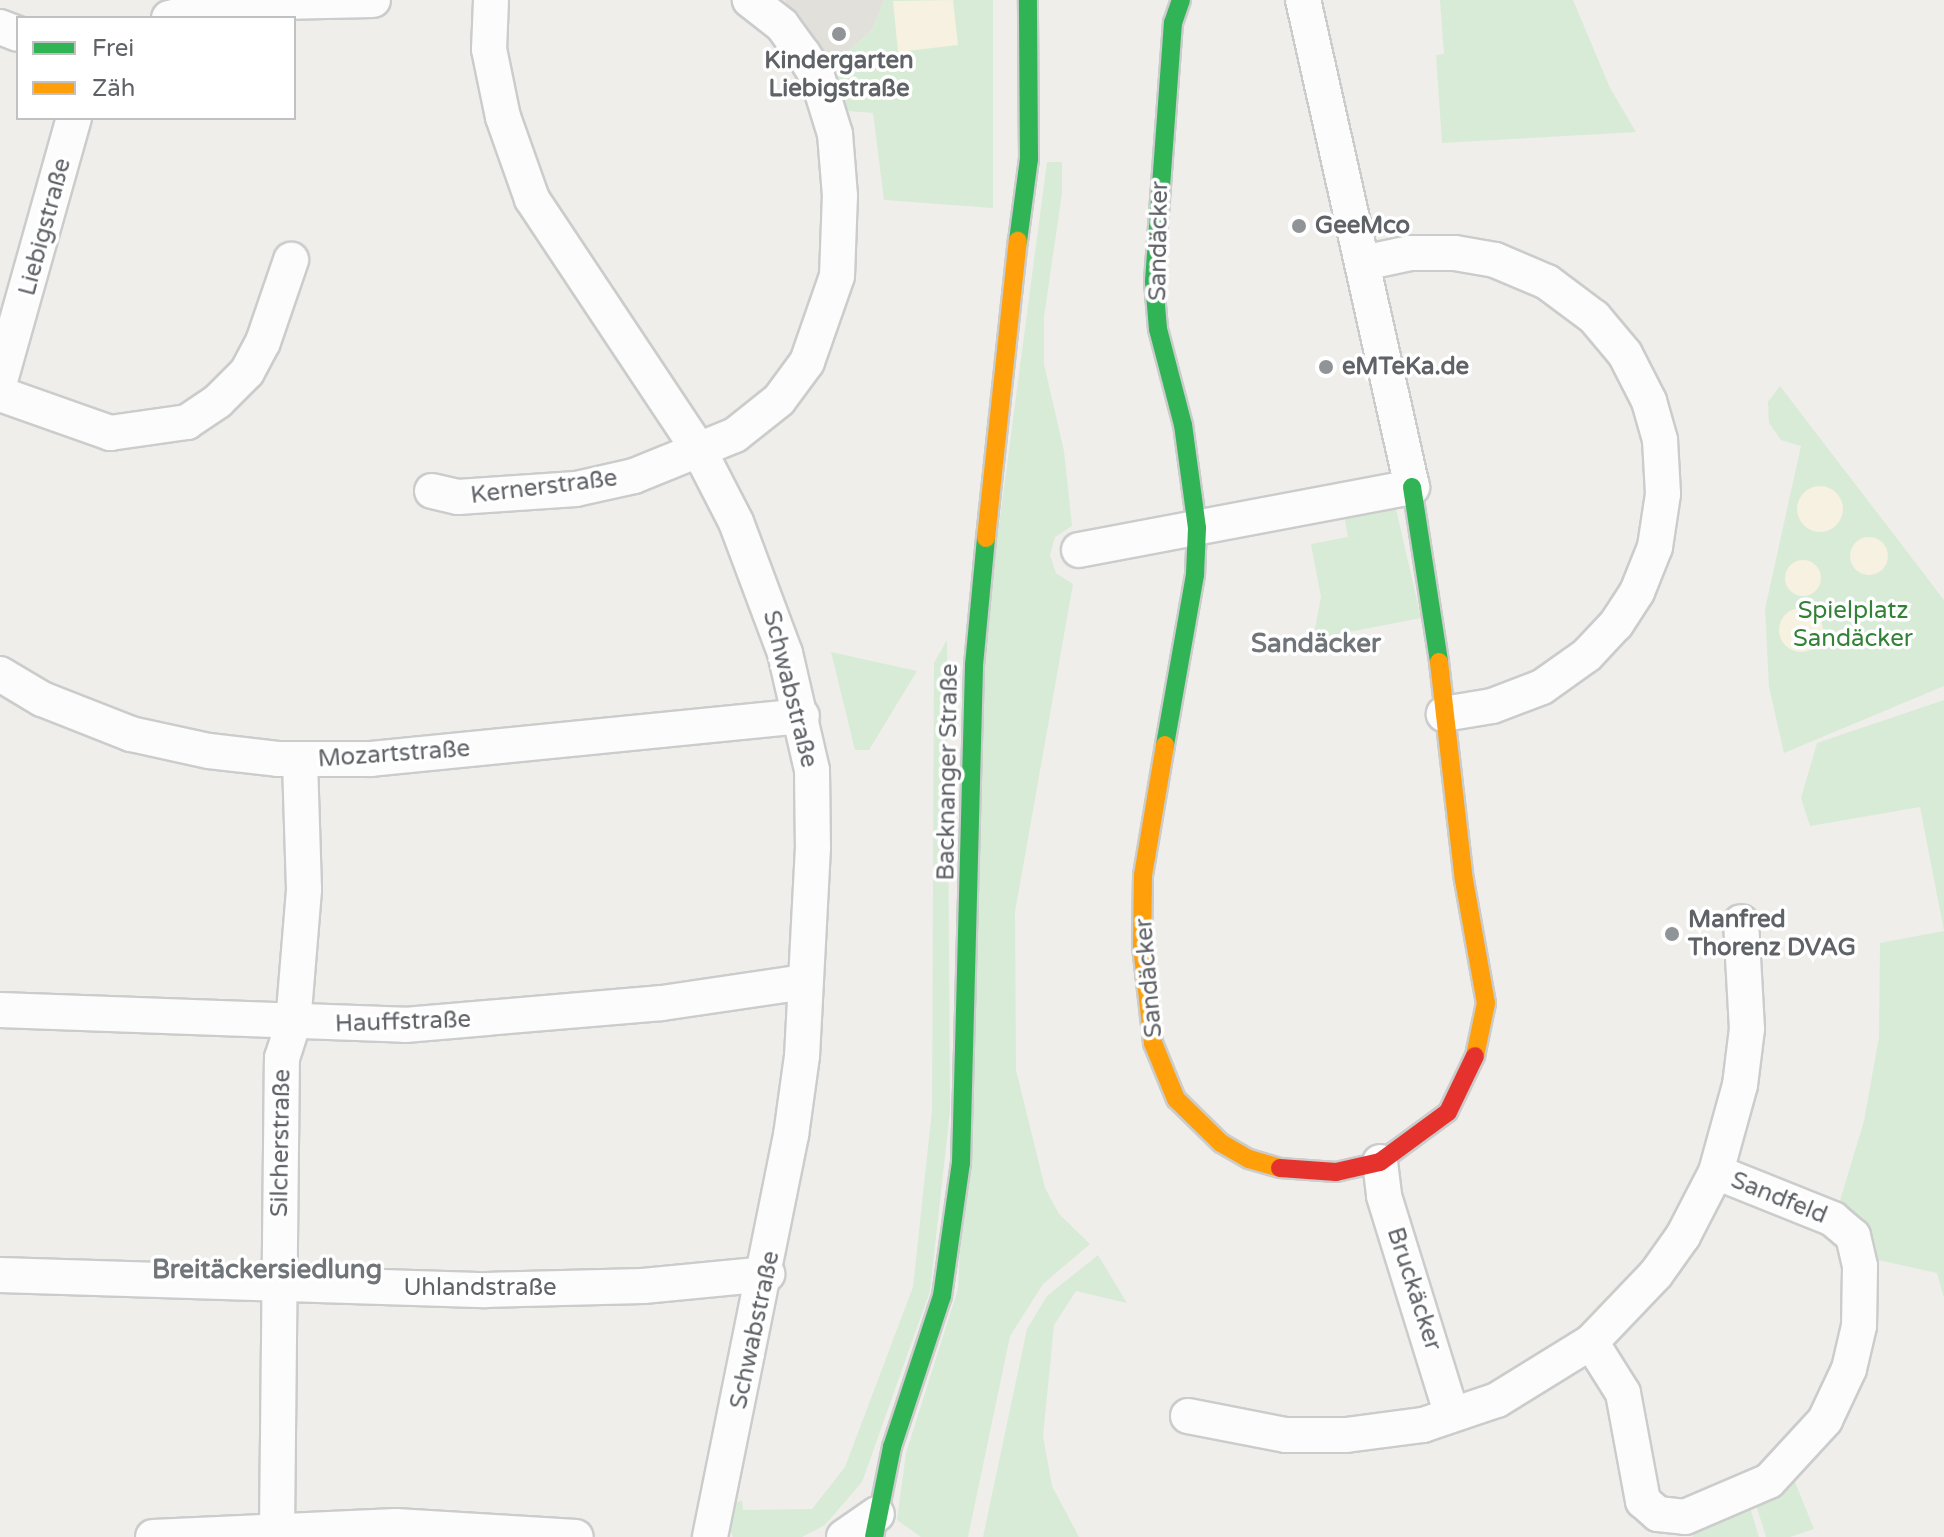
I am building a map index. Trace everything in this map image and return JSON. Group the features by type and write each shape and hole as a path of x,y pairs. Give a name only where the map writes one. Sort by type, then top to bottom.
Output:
{"street":[{"path":"177,16 231,3 373,0"},
{"name":"Schwabstraße","path":"491,0 489,49 503,117 532,199 700,452 760,581 802,716 815,812 796,1104 767,1274 710,1537"},
{"path":"700,452 735,435 779,400 807,362 835,290 841,244 835,134 817,76 782,25 750,0"},
{"name":"Backnanger Straße","path":"875,1526 892,1447 942,1296 961,1163 974,665 1001,368 1029,159 1028,0"},
{"name":"Sandäcker","path":"1181,0 1173,23 1154,281 1158,329 1183,425 1197,528 1192,614 1143,875 1142,946 1153,1043 1176,1099 1221,1143 1249,1159 1315,1174 1380,1162 1448,1112 1468,1080 1483,1030 1486,1003 1464,880 1430,587 1412,487 1303,0"},
{"name":"Liebigstraße","path":"0,381 73,120"},
{"path":"1363,263 1402,254 1455,253 1495,260 1547,282 1583,307 1621,348 1643,387 1660,440 1664,483 1656,542 1637,592 1616,624 1578,663 1533,692 1482,709 1444,714"},
{"path":"0,394 110,433 187,422 218,401 247,372 263,342 291,260"},
{"name":"Kernerstraße","path":"432,491 458,497 576,489 634,476 700,452"},
{"path":"1079,550 1412,487"},
{"name":"Mozartstraße","path":"0,674 42,699 131,734 209,751 300,759 400,757 802,716"},
{"name":"Silcherstraße","path":"277,1530 282,1058 293,1024 304,889 300,759"},
{"path":"1188,1416 1257,1433 1306,1436 1386,1431 1452,1415 1537,1379 1591,1342 1656,1274 1683,1236 1716,1172 1740,1085 1747,1029 1741,922"},
{"name":"Hauffstraße","path":"0,1010 293,1024 405,1025 563,1014 805,982"},
{"name":"Bruckäcker","path":"1380,1162 1384,1196 1452,1415"},
{"name":"Sandfeld","path":"1591,1342 1623,1393 1643,1501 1658,1514 1685,1517 1769,1481 1804,1448 1832,1410 1855,1347 1862,1298 1853,1236 1833,1219 1716,1172"},
{"name":"Uhlandstraße","path":"0,1275 486,1290 643,1286 767,1274"},
{"path":"153,1537 396,1526 576,1537"},
{"path":"844,1537 875,1526"}],"shaded area":[{"name":"Kindergarten Liebigstraße","path":"784,0 884,0 872,30 831,66"}],"green space":[{"path":"884,0 993,0 993,208 884,200 873,113 848,111 831,66 872,30"},
{"path":"1440,0 1573,0 1610,88 1636,132 1442,143 1436,55 1444,54"},
{"path":"1047,162 1062,162 1062,193 1044,317 1044,364 1064,451 1072,526 1055,537 1050,555 1056,573 1073,584 1015,912 1016,1070 1045,1188 1059,1214 1090,1244 1043,1284 1010,1336 968,1537 921,1537 897,1520 906,1453 958,1289 986,624"},
{"name":"Spielplatz Sandäcker","path":"1780,386 1944,600 1944,686 1784,753 1769,687 1765,609 1801,446 1781,440 1769,423 1768,402"},
{"path":"1389,505 1396,509 1421,618 1313,639 1321,597 1311,544 1348,537 1344,515"},
{"path":"947,640 950,1111 930,1291 862,1482 825,1525 802,1537 733,1537 727,1523 734,1504 742,1500 743,1510 812,1509 845,1467 913,1287 932,1110 934,663"},
{"path":"831,652 917,671 869,750 855,750"},
{"path":"1944,700 1944,931 1920,807 1810,826 1801,798 1817,743"},
{"path":"1944,931 1944,1298 1937,1273 1874,1259 1839,1204 1864,1121 1879,1037 1880,943"},
{"path":"1098,1255 1127,1303 1076,1291 1054,1325 1043,1436 1052,1486 1079,1537 983,1537 1027,1329 1047,1296"},
{"path":"1793,1477 1814,1529 1790,1537 1766,1537 1756,1505"},
{"path":"1750,1507 1759,1537 1693,1537 1692,1527"}],"sand":[{"path":"953,0 958,45 898,52 893,1"},
{"path":"1820,486 1836,493 1843,509 1836,525 1820,532 1804,525 1797,509 1804,493"},
{"path":"1869,537 1883,542 1888,556 1883,570 1869,575 1855,570 1850,556 1855,542"},
{"path":"1803,560 1816,565 1821,578 1816,591 1803,596 1790,591 1785,578 1790,565"},
{"path":"1801,608 1816,615 1823,630 1816,645 1801,652 1786,645 1779,630 1786,615"}],"traffic: fast":[{"path":"1018,241 1029,159 1028,0"},
{"path":"1165,745 1195,574 1197,528 1183,425 1158,329 1154,281 1173,23 1181,0"},
{"path":"1412,487 1439,662"},
{"path":"874,1537 892,1447 942,1296 961,1163 974,665 986,538"}],"traffic: slow":[{"path":"986,538 1018,241"},
{"path":"1439,662 1464,880 1486,1003 1475,1056"},
{"path":"1165,745 1143,875 1142,946 1153,1043 1176,1099 1221,1143 1249,1159 1280,1168"}],"traffic: jam":[{"path":"1280,1168 1336,1172 1380,1162 1448,1112 1475,1056"}],"place":[{"name":"Kindergarten Liebigstraße","path":"839,34"},
{"name":"GeeMco","path":"1299,226"},
{"name":"eMTeKa.de","path":"1326,367"},
{"name":"Manfred Thorenz DVAG","path":"1672,934"}],"district":[{"name":"Sandäcker","path":"1316,644"},
{"name":"Breitäckersiedlung","path":"267,1270"}]}
